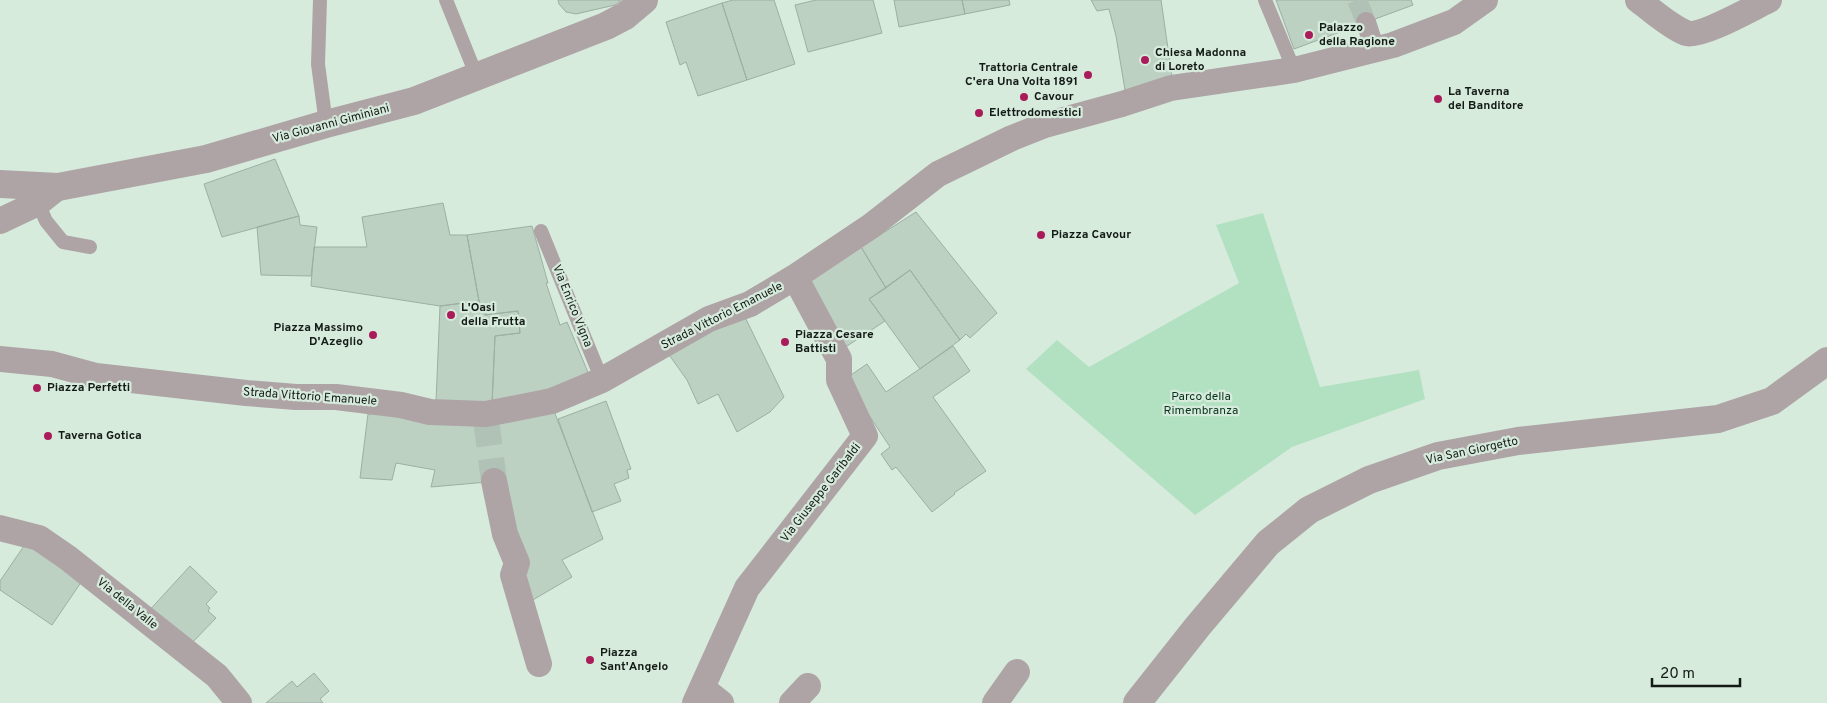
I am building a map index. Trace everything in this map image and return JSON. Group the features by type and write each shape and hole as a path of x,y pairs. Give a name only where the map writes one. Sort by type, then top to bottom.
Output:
{"street":[{"name":"Via Giovanni Giminiani","path":"0,184 48,195 206,159 414,101 606,26 625,16 644,0"},
{"name":"Strada Vittorio Emanuele","path":"0,358 52,364 96,376 246,393 296,397 336,397 401,405 430,412 486,417 552,401 602,380 709,319 750,304 795,278 871,226 938,174 1012,138 1045,125 1122,104 1171,88 1294,70 1393,45 1454,22 1485,0"},
{"path":"1638,0 1674,26 1689,34 1703,32 1769,0"},
{"path":"1366,22 1375,50"},
{"path":"0,221 48,195"},
{"name":"Via Giuseppe Garibaldi","path":"706,698 747,588 865,436 839,380 839,359 795,278"},
{"name":"Via San Giorgetto","path":"1137,703 1198,626 1268,543 1309,510 1369,480 1438,456 1518,441 1718,419 1772,402 1827,361"},
{"path":"494,481 505,534 517,563 513,575 539,664"},
{"name":"Via della Valle","path":"0,528 39,538 68,558 217,676 239,703"},
{"path":"995,703 1017,672"}],"lane":[{"path":"320,0 318,64 326,124"},
{"path":"446,0 477,78"},
{"path":"1265,0 1294,70"},
{"path":"48,195 46,221 63,242 90,247"},
{"name":"Via Enrico Vigna","path":"541,231 602,380"}],"green space":[{"name":"Parco della Rimembranza","path":"1263,213 1320,387 1419,370 1425,399 1292,447 1195,515 1026,369 1057,340 1089,367 1239,283 1216,225"}],"building":[{"path":"558,0 621,0 615,5 576,14 566,12"},
{"path":"733,0 774,0 795,64 747,80 722,3"},
{"path":"816,0 873,0 882,33 808,52 795,5"},
{"path":"894,0 962,0 965,14 899,27"},
{"path":"962,0 1009,0 1010,5 965,14"},
{"name":"Chiesa Madonna di Loreto","path":"1091,0 1161,0 1173,83 1125,90 1116,36 1109,9 1097,11"},
{"name":"Palazzo della Ragione","path":"1276,0 1411,0 1413,5 1294,49"},
{"path":"722,3 747,80 698,96 686,62 680,65 666,22"},
{"path":"275,159 299,216 222,237 204,184"},
{"path":"443,203 450,235 467,235 479,301 440,306 311,286 314,247 367,247 362,217"},
{"path":"916,212 997,313 970,338 966,334 960,340 910,270 886,288 861,247"},
{"path":"299,216 300,225 317,227 311,276 261,275 257,227"},
{"path":"532,226 548,283 546,283 560,325 567,322 590,377 492,405 495,336 520,333 518,311 485,315 485,307 481,307 479,301 467,235"},
{"path":"861,247 886,288 869,299 885,321 844,348 810,279"},
{"path":"910,270 960,340 920,369 869,299"},
{"path":"479,301 481,307 485,307 485,315 518,311 520,333 495,336 492,405 436,402 440,306"},
{"path":"743,313 784,397 770,412 737,432 718,394 698,404 687,380 667,352"},
{"path":"953,346 970,371 933,397 986,471 954,493 932,512 896,467 892,470 881,454 890,447 845,379 867,364 886,392"},
{"path":"606,401 631,469 627,470 629,478 614,484 621,501 592,512 558,419"},
{"path":"554,411 603,539 562,560 572,577 531,601 519,571 499,481 431,487 435,470 396,463 392,480 360,478 368,414"},
{"path":"28,540 84,578 52,625 0,590 0,581"},
{"path":"190,566 217,592 206,604 210,608 208,611 216,618 188,647 146,614"},
{"path":"314,673 329,691 320,699 323,703 266,703 292,681 297,687"}],"tunnel":[{"path":"1357,0 1366,22"},
{"path":"486,420 494,481"}],"place":[{"name":"Palazzo della Ragione","path":"1309,35"},
{"name":"Chiesa Madonna di Loreto","path":"1145,60"},
{"name":"Trattoria Centrale C'era Una Volta 1891","path":"1088,75"},
{"name":"Cavour","path":"1024,97"},
{"name":"La Taverna del Banditore","path":"1438,99"},
{"name":"Elettrodomestici","path":"979,113"},
{"name":"Piazza Cavour","path":"1041,235"},
{"name":"L'Oasi della Frutta","path":"451,315"},
{"name":"Piazza Massimo D'Azeglio","path":"373,335"},
{"name":"Piazza Cesare Battisti","path":"785,342"},
{"name":"Piazza Perfetti","path":"37,388"},
{"name":"Taverna Gotica","path":"48,436"},
{"name":"Piazza Sant'Angelo","path":"590,660"}]}
